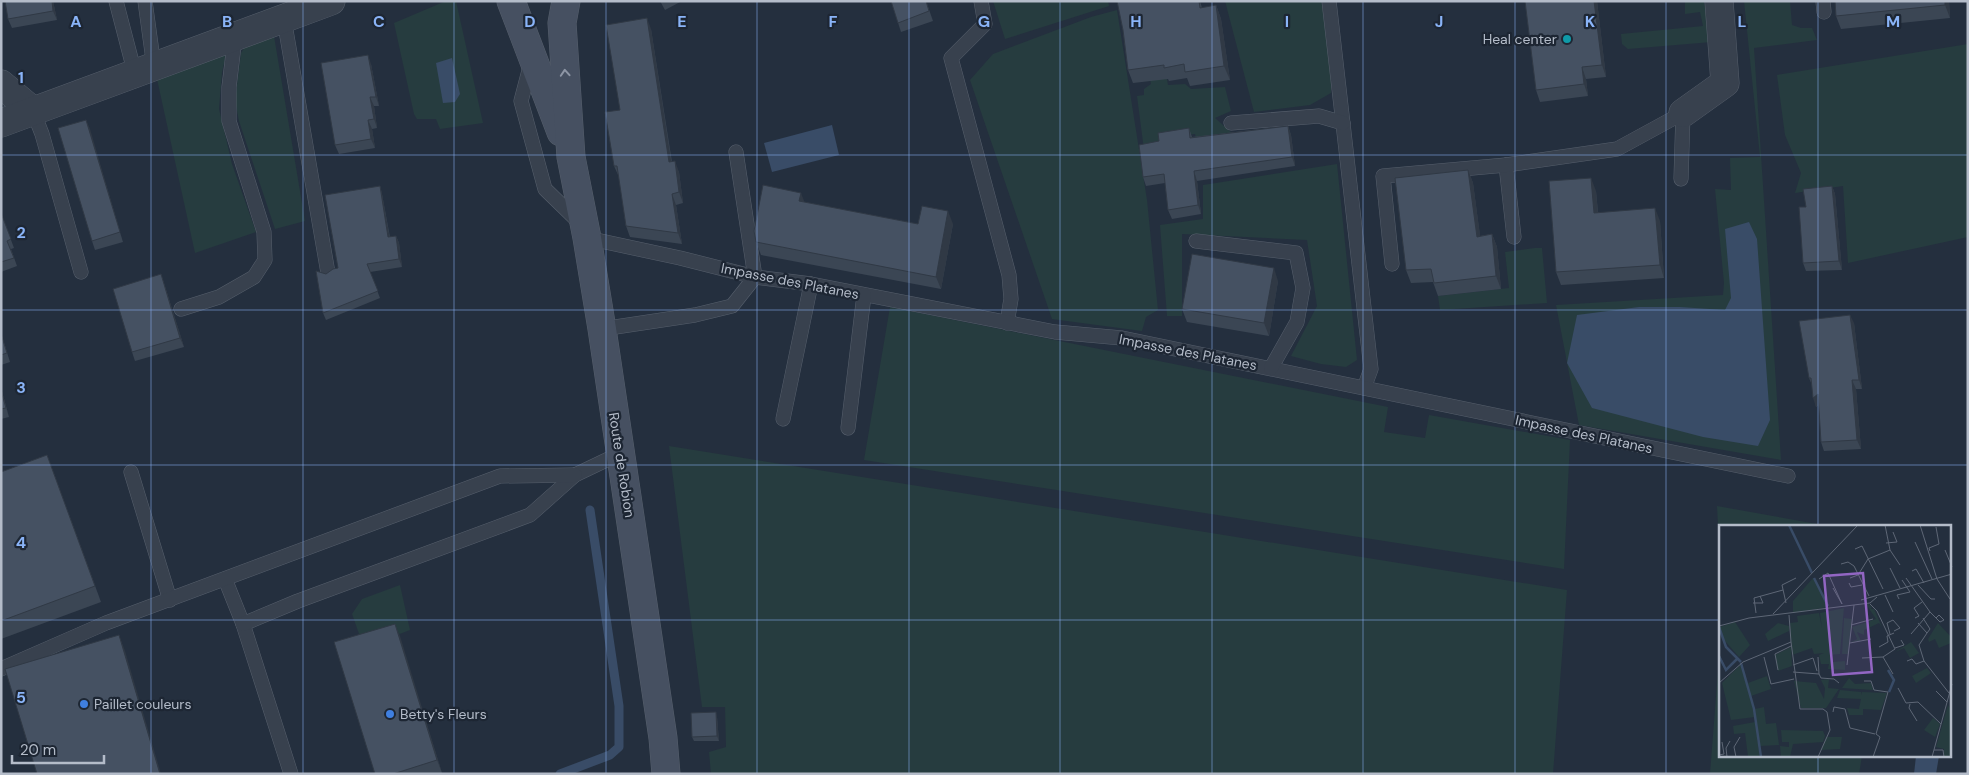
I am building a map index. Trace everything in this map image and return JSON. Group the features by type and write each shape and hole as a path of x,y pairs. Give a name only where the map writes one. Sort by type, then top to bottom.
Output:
{"main road":[{"name":"Route de Robion","path":"511,1 570,157"},
{"name":"Route de Robion","path":"566,1 562,23 570,157 586,233 602,329 662,728 666,774"}],"street":[{"path":"1,122 331,1"},
{"path":"1683,113 1725,83 1719,1"},
{"path":"1,84 33,111"}],"lane":[{"path":"116,1 144,71"},
{"path":"144,71 145,1"},
{"path":"980,1 985,24 951,58 1009,275 1011,299 1006,323"},
{"path":"1329,1 1371,369 1364,388"},
{"path":"284,18 328,273"},
{"path":"181,309 219,297 254,276 265,260 264,232 230,121 229,87 235,37"},
{"path":"532,58 521,101 545,189 586,233"},
{"path":"33,111 42,134 81,272"},
{"path":"1392,264 1382,176 1506,165 1617,149 1683,113"},
{"path":"1681,179 1683,113"},
{"path":"1231,122 1319,116 1343,123"},
{"path":"602,329 695,316 732,306 755,277 736,152"},
{"path":"1506,165 1514,236"},
{"name":"Impasse des Platanes","path":"586,233 755,277 811,284 1054,332 1122,338 1788,476"},
{"path":"1196,241 1296,253 1303,288 1297,322 1271,368"},
{"path":"783,419 811,284"},
{"path":"848,428 864,294"},
{"path":"243,624 298,601 530,515 574,475 621,453"},
{"path":"131,472 170,600"},
{"path":"1,669 106,624 500,476 574,475"},
{"path":"225,579 243,624 291,774"}],"green space":[{"path":"446,1 456,1 483,123 440,129 436,119 417,119 414,114 394,23"},
{"path":"993,1 1108,1 1109,6 1005,39"},
{"path":"1225,1 1321,1 1331,51 1331,93 1310,105 1254,112"},
{"path":"1685,1 1704,2 1712,42 1628,49 1622,44 1621,34 1703,26 1700,12 1685,14"},
{"path":"1744,1 1790,1 1792,25 1801,28 1812,28 1817,40 1754,48 1781,460 1579,425 1556,305 1723,295 1724,283 1715,189 1731,190 1730,158 1760,157"},
{"path":"1117,10 1147,200 1158,310 1146,317 1142,331 1052,319 970,80 993,54 1091,17"},
{"path":"274,36 305,221 275,229 239,121 235,101 241,53 246,45"},
{"path":"1968,44 1968,237 1848,263 1843,186 1795,193 1801,173 1785,135 1777,75"},
{"path":"1161,45 1168,85 1185,84 1191,89 1225,87 1231,111 1215,118 1232,133 1200,158 1195,134 1161,138 1157,148 1144,150 1137,96 1144,95 1144,89 1151,84 1143,47"},
{"path":"227,51 222,72 219,109 232,164 256,232 195,253 157,79"},
{"path":"1337,164 1357,360 1346,367 1321,364 1291,356 1317,306 1307,240 1182,234 1182,316 1167,316 1160,225 1203,219 1203,185"},
{"path":"1542,248 1547,303 1440,310 1438,296 1509,288 1505,252"},
{"path":"890,307 1388,407 1384,432 1425,438 1429,415 1570,440 1564,569 864,460"},
{"path":"669,446 1567,590 1553,774 711,774 709,752 726,747 725,707 702,707"},
{"path":"1717,506 1822,525 1719,525 1719,546"},
{"path":"400,585 410,630 364,648 352,614 362,599"},
{"path":"1719,658 1719,758 1862,758 1859,774 1710,774"}],"water":[{"path":"452,58 460,94 455,102 443,103 436,63"},
{"path":"832,125 839,155 772,172 764,143"},
{"path":"1749,222 1757,239 1770,420 1758,446 1703,437 1592,408 1567,363 1577,315 1639,307 1725,310 1731,298 1725,229"},
{"path":"1916,758 1939,758 1936,774 1914,774"}],"building":[{"path":"5,1 52,1 53,11 8,19"},
{"path":"891,1 926,1 929,11 898,23"},
{"path":"1117,1 1199,1 1200,8 1216,5 1224,66 1185,72 1184,64 1164,68 1164,65 1128,70"},
{"name":"Heal center","path":"1525,1 1594,1 1602,65 1582,67 1584,84 1536,90"},
{"path":"1835,1 1945,1 1945,5 1836,16"},
{"path":"647,18 669,162 675,161 679,192 672,194 678,233 626,226 617,166 614,166 605,112 620,110 606,25"},
{"path":"368,55 376,97 370,97 374,119 368,120 371,139 335,145 321,63"},
{"path":"86,120 120,232 92,241 58,128"},
{"path":"1288,126 1292,157 1194,171 1198,205 1168,210 1164,174 1143,177 1139,145 1159,141 1158,133 1189,128 1190,138"},
{"path":"1468,170 1477,237 1492,234 1496,276 1434,283 1431,269 1406,270 1395,178"},
{"path":"1591,178 1594,213 1655,208 1660,265 1556,272 1549,181"},
{"path":"763,185 801,193 799,201 918,224 922,206 948,211 936,277 756,242 754,231"},
{"path":"380,186 388,237 396,236 399,259 367,264 378,291 323,313 316,271 326,274 338,268 325,195"},
{"path":"1832,186 1839,261 1803,263 1799,207 1806,207 1803,189"},
{"path":"1,213 11,239 7,241 14,258 1,262"},
{"path":"1192,254 1274,268 1264,323 1182,309"},
{"path":"161,274 180,338 132,352 113,289"},
{"path":"1850,315 1859,380 1852,380 1857,440 1821,442 1818,394 1813,398 1811,378 1809,378 1799,321"},
{"path":"1,334 7,353 1,355"},
{"path":"1,391 6,408 1,409"},
{"path":"47,455 95,586 1,621 1,472"},
{"name":"Betty's Fleurs","path":"395,624 437,760 393,774 375,774 334,642"},
{"path":"119,635 160,774 37,774 5,669"},
{"path":"716,712 717,736 692,737 691,713"}],"waterway":[{"path":"560,774 610,755 619,747 619,706 590,510"}],"place":[{"name":"Heal center","path":"1567,39"},
{"name":"Paillet couleurs","path":"84,704"},
{"name":"Betty's Fleurs","path":"390,714"}]}
